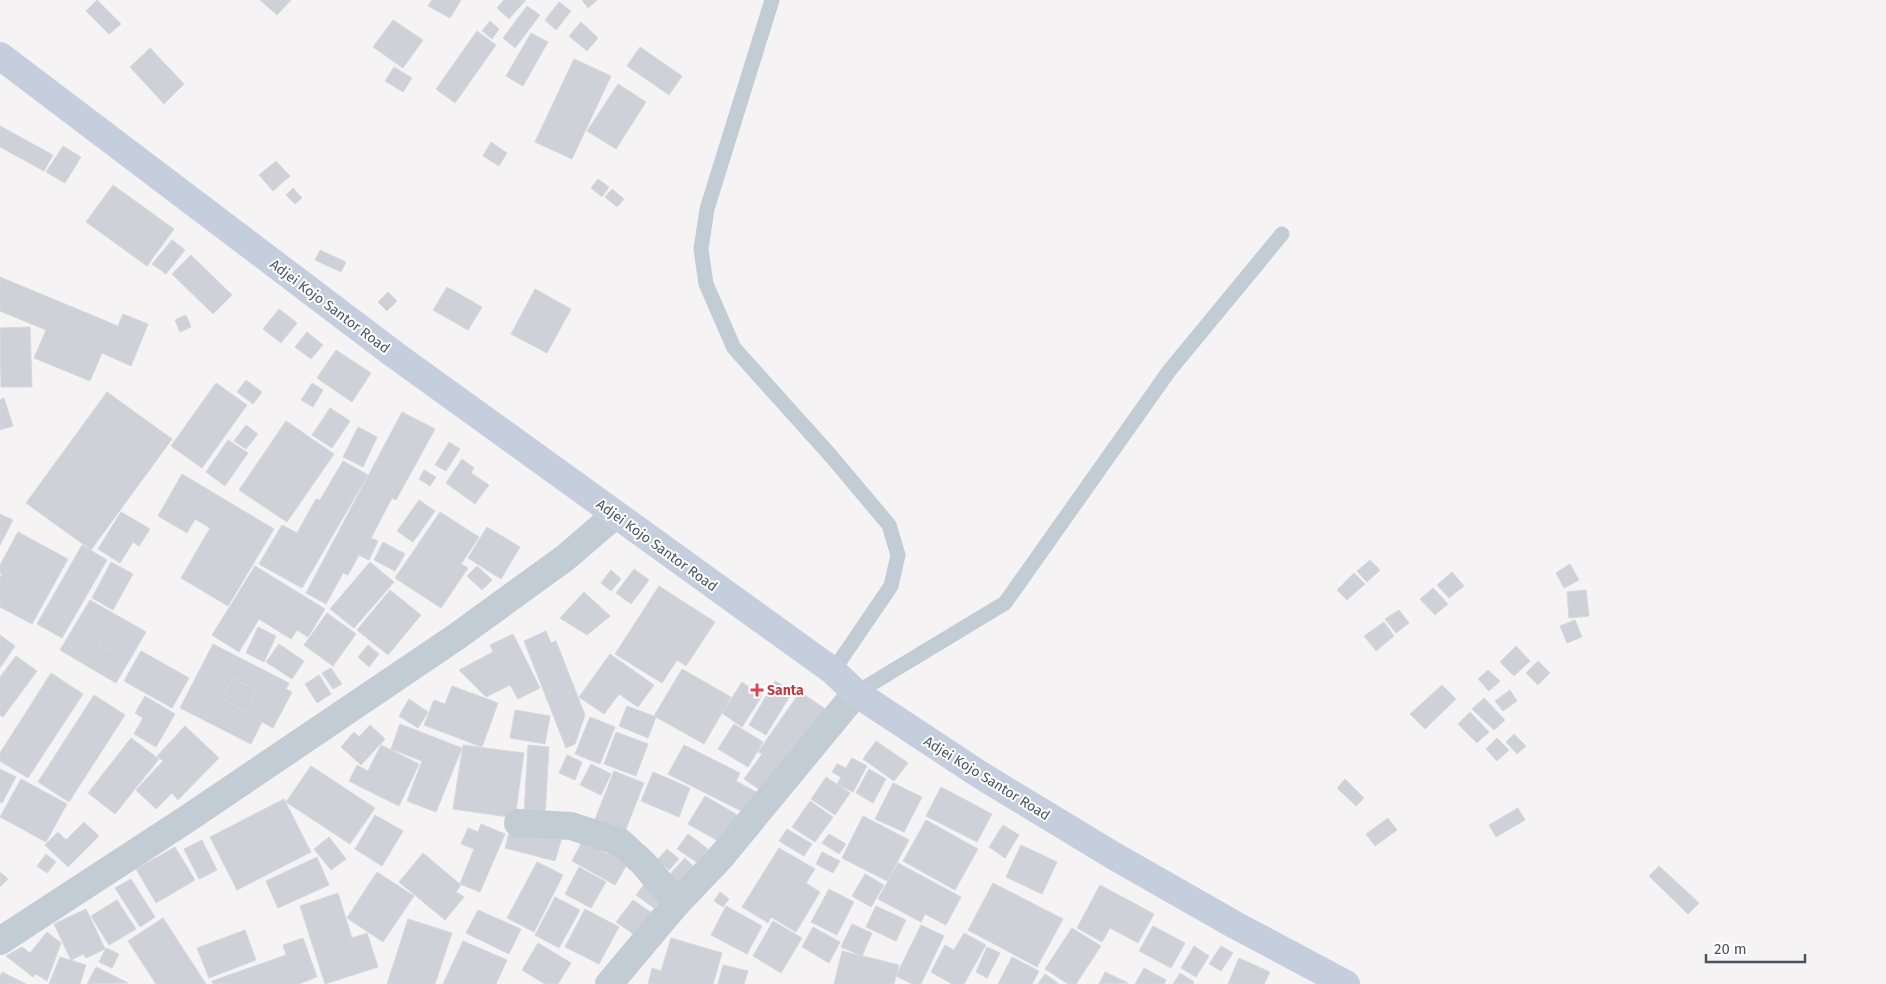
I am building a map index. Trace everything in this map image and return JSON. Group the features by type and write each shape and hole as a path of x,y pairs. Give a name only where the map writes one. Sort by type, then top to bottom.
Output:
{"street":[{"name":"Adjei Kojo Santor Road","path":"0,56 395,355 833,671 856,693 982,776 1106,851 1235,925 1346,984"},
{"path":"0,941 187,819 456,638 565,558 615,515"},
{"path":"609,984 678,903 720,858 856,693"},
{"path":"518,823 570,826 620,842 643,863 678,903"}],"lane":[{"path":"772,0 707,209 701,249 706,284 734,348 831,456 889,525 898,554 891,586 833,671"},
{"path":"856,693 1005,603 1169,371 1282,234"}],"building":[{"path":"97,0 121,24 109,34 86,11"},
{"path":"260,0 291,0 277,15"},
{"path":"432,0 461,0 450,18 428,6"},
{"path":"504,0 526,0 509,19 497,8"},
{"path":"582,0 597,0 588,8"},
{"path":"559,2 571,11 556,30 545,20"},
{"path":"527,6 540,15 515,48 503,38"},
{"path":"393,20 423,40 403,68 373,47"},
{"path":"490,21 499,29 492,39 482,31"},
{"path":"581,22 598,38 587,51 569,36"},
{"path":"477,31 496,45 455,103 436,89"},
{"path":"531,33 548,42 523,86 506,76"},
{"path":"640,47 682,76 669,95 627,66"},
{"path":"150,48 184,84 164,104 130,67"},
{"path":"574,59 611,76 572,159 535,142"},
{"path":"394,67 412,78 403,92 385,81"},
{"path":"618,84 646,102 616,149 587,131"},
{"path":"0,126 53,155 44,171 0,147"},
{"path":"491,142 507,153 499,166 483,156"},
{"path":"63,146 81,157 65,183 46,172"},
{"path":"276,161 290,176 273,191 259,175"},
{"path":"598,179 609,187 602,197 591,188"},
{"path":"113,185 174,229 147,266 86,222"},
{"path":"293,188 302,198 295,204 286,195"},
{"path":"612,189 624,199 617,207 605,197"},
{"path":"172,240 185,250 166,274 152,264"},
{"path":"320,250 346,262 341,272 315,260"},
{"path":"191,255 232,295 213,314 172,274"},
{"path":"0,277 118,326 123,314 148,324 131,366 102,353 90,381 34,358 46,330 0,311"},
{"path":"447,287 482,307 468,330 433,310"},
{"path":"535,289 571,309 547,353 511,334"},
{"path":"388,292 397,301 387,311 378,302"},
{"path":"279,309 297,323 281,343 263,329"},
{"path":"186,315 191,327 180,332 175,320"},
{"path":"30,327 32,387 1,387 0,328"},
{"path":"307,332 323,345 311,359 295,347"},
{"path":"336,350 371,373 352,402 317,378"},
{"path":"246,380 262,392 253,404 237,392"},
{"path":"216,383 247,405 202,468 171,446"},
{"path":"312,383 323,390 313,407 301,400"},
{"path":"107,392 172,439 91,550 26,503"},
{"path":"4,398 13,426 0,430 0,400"},
{"path":"330,408 350,421 332,448 312,435"},
{"path":"402,412 435,429 396,500 392,498 371,538 378,541 369,560 359,555 348,575 343,573 326,604 306,593"},
{"path":"286,421 334,454 287,522 239,490"},
{"path":"246,425 258,434 246,449 234,441"},
{"path":"358,427 377,437 363,467 343,457"},
{"path":"228,440 248,453 225,486 206,472"},
{"path":"449,442 460,449 446,471 435,465"},
{"path":"462,459 474,468 471,473 489,485 475,504 446,483"},
{"path":"343,461 368,475 302,588 259,564 282,525 297,533 316,499 320,500"},
{"path":"424,470 436,477 430,486 419,479"},
{"path":"182,474 274,529 228,606 181,578 210,528 195,519 187,533 158,516"},
{"path":"419,500 435,511 413,542 397,531"},
{"path":"121,512 150,529 139,546 133,542 120,563 98,549"},
{"path":"440,512 479,537 461,564 468,568 441,608 395,578"},
{"path":"0,514 13,520 0,545"},
{"path":"487,527 520,547 501,579 468,558"},
{"path":"18,532 68,559 32,624 0,607 0,577 2,574 0,573 0,565"},
{"path":"383,542 405,554 395,571 374,560"},
{"path":"82,545 107,560 62,638 37,624"},
{"path":"1370,560 1380,570 1367,582 1357,571"},
{"path":"111,562 133,574 113,610 92,598"},
{"path":"370,562 394,582 354,628 330,609"},
{"path":"1570,564 1579,580 1564,588 1556,573"},
{"path":"255,566 325,609 308,637 297,630 291,639 259,619 239,652 212,635"},
{"path":"477,566 492,580 482,590 467,576"},
{"path":"634,569 649,580 631,604 616,593"},
{"path":"611,570 621,579 611,591 601,583"},
{"path":"1452,572 1464,586 1449,598 1437,585"},
{"path":"1354,573 1365,584 1347,600 1337,590"},
{"path":"659,586 715,622 686,666 677,660 662,683 615,654"},
{"path":"1433,588 1448,604 1435,615 1420,599"},
{"path":"390,590 421,615 388,655 357,630"},
{"path":"1586,590 1589,616 1569,618 1567,592"},
{"path":"584,592 610,616 587,635 560,618"},
{"path":"90,600 146,632 116,683 60,650","holes":["104,633 117,640 111,651 98,644"]},
{"path":"1399,610 1409,623 1396,633 1385,619"},
{"path":"327,613 356,634 333,666 304,645"},
{"path":"1575,620 1582,637 1567,643 1560,626"},
{"path":"1384,622 1394,636 1376,651 1364,636"},
{"path":"258,627 276,636 264,662 246,653"},
{"path":"546,631 551,643 556,641 585,715 575,744 566,748 524,641"},
{"path":"104,633 117,640 111,651 98,644"},
{"path":"513,634 540,688 518,699 510,685 486,697 459,670 493,652 490,645"},
{"path":"0,635 15,646 0,668"},
{"path":"213,644 289,683 286,689 292,692 273,728 262,722 251,744 180,708","holes":["233,678 257,691 246,712 222,698"]},
{"path":"279,644 304,661 292,679 266,662"},
{"path":"368,645 379,654 369,667 358,657"},
{"path":"1516,646 1530,661 1514,676 1500,662"},
{"path":"141,651 189,678 172,708 124,681"},
{"path":"610,654 654,685 638,707 619,694 604,714 579,697"},
{"path":"16,656 37,671 3,717 0,715 0,677"},
{"path":"1538,661 1550,673 1538,685 1526,673"},
{"path":"331,668 342,684 333,689 322,673"},
{"path":"682,669 731,697 704,744 654,716"},
{"path":"1488,670 1500,681 1489,691 1478,679"},
{"path":"51,673 83,694 28,778 0,761 0,753"},
{"path":"319,675 331,694 317,703 305,684"},
{"path":"233,678 257,691 246,712 222,698"},
{"path":"775,681 793,691 766,735 749,725"},
{"path":"742,682 762,696 742,727 722,713"},
{"path":"1442,685 1456,699 1425,729 1410,714"},
{"path":"452,686 498,703 482,747 424,725 434,700 445,704"},
{"path":"1510,690 1517,701 1503,711 1495,701"},
{"path":"800,692 830,712 763,792 744,779 762,754 758,752"},
{"path":"94,695 125,715 69,802 38,782"},
{"path":"145,696 175,714 156,747 134,734 143,718 135,713"},
{"path":"1484,698 1505,720 1494,730 1472,709"},
{"path":"409,699 428,712 418,728 399,716"},
{"path":"627,706 656,717 648,738 619,726"},
{"path":"515,710 550,716 545,744 510,738"},
{"path":"1470,712 1489,732 1477,743 1458,724"},
{"path":"590,717 615,727 600,764 575,754"},
{"path":"400,724 462,748 436,812 407,801 422,761 391,749"},
{"path":"734,724 763,742 748,767 718,749"},
{"path":"370,725 385,739 361,765 341,747 354,732 359,737"},
{"path":"185,726 219,758 178,800 172,793 156,809 136,790 163,761 157,756"},
{"path":"616,732 648,744 636,776 604,764"},
{"path":"1514,734 1526,746 1517,754 1506,742"},
{"path":"131,738 159,759 115,814 88,793"},
{"path":"1497,738 1509,750 1497,761 1486,749"},
{"path":"876,741 908,763 894,781 863,759"},
{"path":"381,745 419,764 399,806 349,781 357,765 368,771"},
{"path":"463,745 524,753 515,818 453,809"},
{"path":"528,745 549,747 545,816 524,814"},
{"path":"684,745 740,773 736,781 756,792 745,813 668,774"},
{"path":"567,755 582,762 575,780 559,773"},
{"path":"852,758 867,766 853,792 837,784 841,777 832,772 837,764 846,768"},
{"path":"591,764 611,774 601,795 580,785"},
{"path":"311,766 375,808 350,844 286,802"},
{"path":"0,769 16,777 2,803 0,802"},
{"path":"869,769 886,779 873,803 856,793"},
{"path":"614,771 644,783 624,834 594,822"},
{"path":"653,772 690,788 679,817 641,801"},
{"path":"826,777 850,793 835,815 811,799"},
{"path":"21,779 67,804 46,842 0,817"},
{"path":"1345,779 1364,798 1356,806 1337,788"},
{"path":"893,783 922,797 904,832 875,819"},
{"path":"941,787 992,814 977,842 926,816"},
{"path":"705,796 741,817 725,845 688,824"},
{"path":"284,799 311,852 237,890 210,837"},
{"path":"810,801 833,817 815,842 792,827"},
{"path":"1518,808 1525,820 1496,837 1489,825"},
{"path":"375,815 403,831 382,866 355,849"},
{"path":"863,816 909,840 887,881 842,858"},
{"path":"1388,818 1397,830 1375,846 1366,834"},
{"path":"926,820 978,849 955,890 903,861"},
{"path":"84,822 99,836 68,867 45,845 58,832 66,840"},
{"path":"512,823 562,837 555,861 505,848"},
{"path":"481,824 505,834 480,892 460,884 474,849 461,844 468,828 478,832"},
{"path":"1003,825 1019,835 1005,858 989,847"},
{"path":"787,829 812,844 804,856 779,841"},
{"path":"688,834 708,849 698,863 677,849"},
{"path":"829,834 846,844 839,854 822,843"},
{"path":"329,837 346,859 331,870 314,849"},
{"path":"202,840 217,870 199,879 184,849"},
{"path":"583,840 607,854 609,850 629,861 615,885 572,861"},
{"path":"1021,845 1057,862 1042,894 1006,877"},
{"path":"175,847 195,880 156,903 136,869"},
{"path":"779,848 815,869 806,883 820,892 796,932 771,917 768,923 742,907"},
{"path":"667,849 679,859 669,870 657,860"},
{"path":"822,852 840,861 833,873 816,864"},
{"path":"423,853 461,885 456,892 464,897 445,920 399,882"},
{"path":"46,854 56,862 47,873 37,866"},
{"path":"317,857 329,885 278,908 266,881"},
{"path":"685,858 693,866 677,884 668,876"},
{"path":"537,862 563,875 534,932 507,918"},
{"path":"898,863 961,897 946,925 925,914 921,922 878,899"},
{"path":"1659,866 1699,903 1688,914 1649,876"},
{"path":"579,867 606,882 591,908 565,894"},
{"path":"0,872 8,879 0,887"},
{"path":"377,872 414,896 383,942 347,918"},
{"path":"865,874 884,885 871,907 852,896"},
{"path":"131,879 155,917 140,927 115,888"},
{"path":"645,883 663,897 654,908 636,895"},
{"path":"993,883 1063,919 1037,967 968,930"},
{"path":"1100,885 1154,914 1138,943 1110,928 1102,942 1077,928"},
{"path":"829,889 854,902 837,935 811,922"},
{"path":"720,892 729,899 723,907 714,901"},
{"path":"338,893 352,938 367,933 378,967 325,984 300,906"},
{"path":"555,897 580,910 559,948 535,935"},
{"path":"117,900 136,929 109,945 91,916"},
{"path":"633,900 652,913 635,935 616,922"},
{"path":"726,906 762,926 747,954 711,935"},
{"path":"876,906 906,920 896,941 866,927"},
{"path":"86,909 105,949 86,958 83,954 71,960 54,924"},
{"path":"585,909 619,927 599,964 565,947"},
{"path":"478,910 521,929 509,954 466,933"},
{"path":"163,918 206,984 156,984 128,941"},
{"path":"408,919 452,933 435,984 387,984"},
{"path":"773,921 802,938 781,973 753,956"},
{"path":"852,924 872,933 862,956 841,947"},
{"path":"921,925 944,936 921,984 912,984 896,976"},
{"path":"1153,926 1185,943 1171,968 1139,951"},
{"path":"813,927 840,942 829,963 802,947"},
{"path":"1072,928 1101,946 1076,984 1068,984 1045,969"},
{"path":"245,930 256,960 209,978 197,948"},
{"path":"47,932 61,943 47,981 36,974 33,977 6,956 22,947 30,953"},
{"path":"964,933 986,945 964,984 952,984 931,972 945,945 954,950"},
{"path":"303,938 317,977 299,984 213,984 212,981 286,955 283,945"},
{"path":"671,938 722,953 713,984 648,984 652,968 661,971"},
{"path":"463,941 507,960 496,984 443,984"},
{"path":"538,943 571,963 558,984 545,984 522,970"},
{"path":"1194,946 1209,956 1196,977 1181,968"},
{"path":"1221,946 1233,953 1221,971 1209,964"},
{"path":"987,947 1000,953 987,978 976,972"},
{"path":"106,948 119,954 112,968 99,962"},
{"path":"842,951 899,965 894,984 834,984"},
{"path":"60,957 86,965 80,984 49,984"},
{"path":"1012,957 1039,971 1032,984 998,984"},
{"path":"1239,958 1270,972 1264,984 1228,984"},
{"path":"723,965 748,971 744,984 718,984"},
{"path":"96,967 128,983 87,984"},
{"path":"1144,968 1166,980 1164,984 1135,984"},
{"path":"2,972 26,984 0,984"},
{"path":"1105,972 1128,983 1099,984"},
{"path":"1180,973 1194,982 1193,984 1173,984"},
{"path":"1045,974 1059,984 1038,984"}],"place":[{"name":"Santa","path":"757,690"}]}
